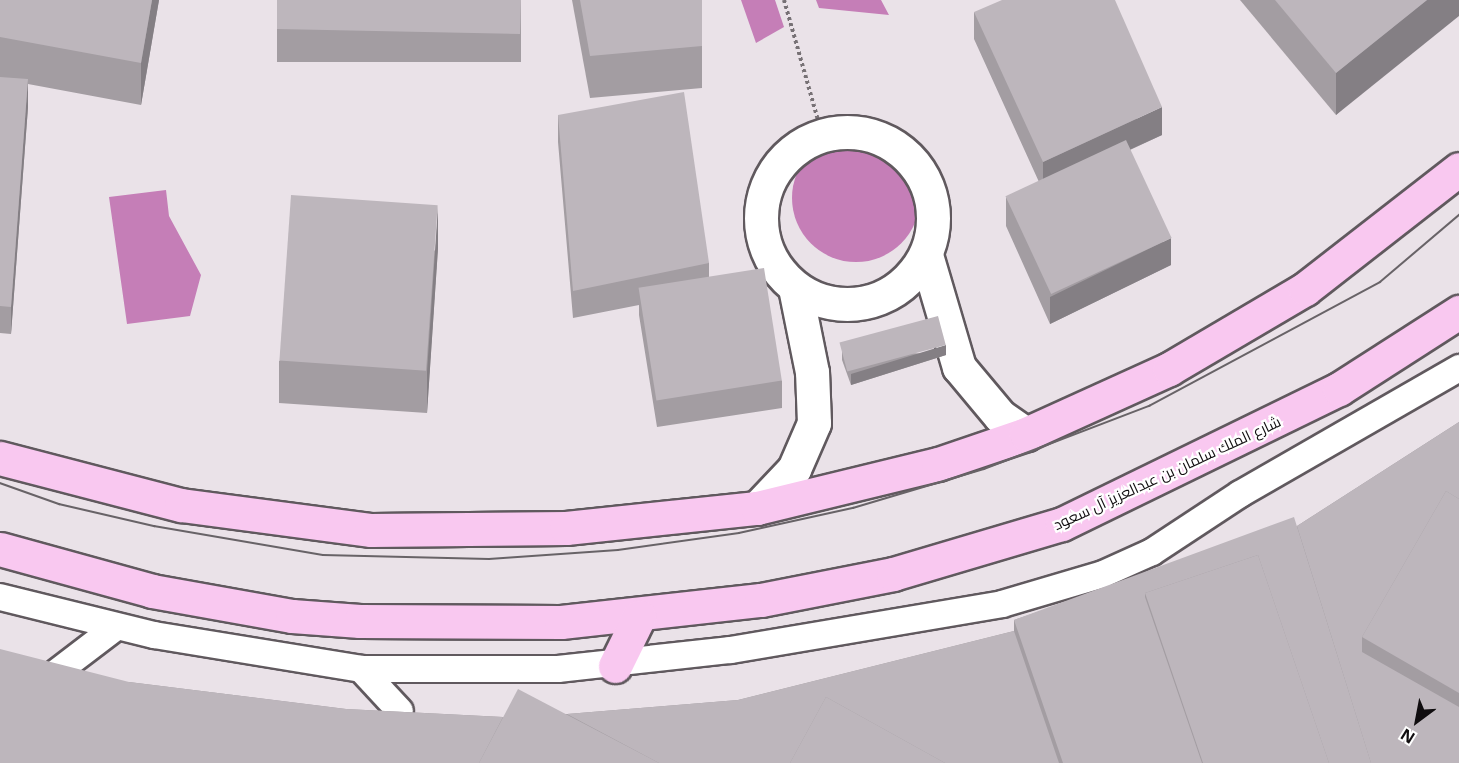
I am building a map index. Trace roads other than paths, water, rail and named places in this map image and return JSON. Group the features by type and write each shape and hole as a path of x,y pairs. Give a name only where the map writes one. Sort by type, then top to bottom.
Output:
{"main road":[{"path":"0,458 181,505 371,530 567,528 757,508 848,489 1026,434 1169,369 1239,331 1369,243 1459,169"},
{"name":"شارع الملك سلمان بن عبدالعزيز آل سعود","path":"0,549 152,591 292,615 483,624 639,617 828,588 1062,524 1339,389 1459,312"},
{"path":"615,666 639,617"}],"street":[{"path":"926,255 908,280 883,297 853,304 823,301 795,288 775,268 763,243 764,188 778,164 798,146 822,134 872,135 913,161 933,207 926,255 959,367 1000,416 1026,434"},
{"path":"757,508 794,470 814,423 812,372 795,288"}],"lane":[{"path":"0,597 116,627 360,669 615,666 948,614 1053,592 1152,552 1250,488 1459,368"},
{"path":"57,672 116,627"},
{"path":"360,669 400,711"}],"tram line":[{"path":"0,483 59,504 154,526 323,555 489,559 618,550 739,533 853,508 984,469 1149,406 1380,282 1459,215"}]}
